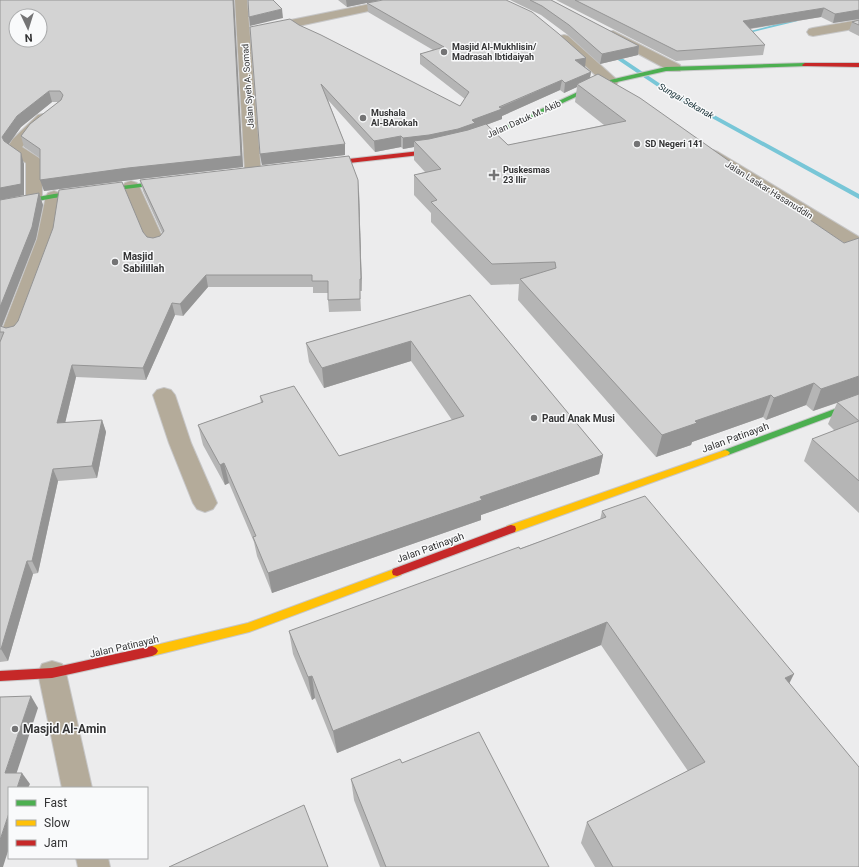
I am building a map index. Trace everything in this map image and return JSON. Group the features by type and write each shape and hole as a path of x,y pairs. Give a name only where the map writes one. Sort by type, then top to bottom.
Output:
{"street":[{"name":"Jalan Syeh A. Somad","path":"241,0 253,173"},
{"path":"244,33 406,0"},
{"path":"814,32 859,24"},
{"path":"552,30 609,82 617,97"},
{"path":"605,31 670,69"},
{"name":"Jalan Datuk M. Akib","path":"315,165 429,152 462,145 490,135 609,82 670,69 734,66 859,65"},
{"path":"34,199 34,161 14,148 27,132 52,111"},
{"name":"Jalan Laskar Hasanuddin","path":"701,148 859,244"},
{"path":"0,206 54,196 177,181"},
{"path":"132,186 156,243"},
{"path":"11,333 46,239 54,196"},
{"path":"164,395 180,443 205,503"},
{"name":"Jalan Patinayah","path":"0,676 52,673 151,652 248,627 575,505 638,485 859,403"},
{"path":"52,673 77,787"}],"building":[{"path":"0,0 233,0 241,156 128,168 40,180 40,149 21,136 30,124 61,100 63,95 60,91 49,91 17,116 2,137 4,141 21,153 21,184 0,188"},
{"path":"248,0 273,0 282,9 249,17"},
{"path":"383,0 506,0 532,12 559,34 586,58 575,60 591,72 565,83 562,80 499,107 502,109 472,120 475,123 458,129 429,135 403,138 401,136 374,141 321,84 345,144 260,154 250,27 290,19 299,25 460,106 469,92 420,54 444,47 367,3"},
{"path":"530,0 551,0 639,46 602,54 569,25 542,6"},
{"path":"575,0 859,0 859,10 835,14 824,8 743,21 765,45 677,51"},
{"path":"859,20 859,25 852,22"},
{"path":"598,74 640,98 739,168 736,169 844,243 859,238 859,376 821,389 814,383 774,398 771,395 695,421 697,423 662,435 520,279 556,268 555,262 492,264 431,202 437,200 414,175 441,169 414,141 468,130 486,124 508,145 626,121 577,84"},
{"path":"349,156 358,180 361,279 360,299 328,300 328,281 312,281 312,275 206,275 180,304 172,303 143,368 72,365 57,423 102,420 92,466 53,469 32,561 27,561 0,649 0,342 4,332 0,332 0,326 6,328 14,326 18,321 53,228 59,190 122,182 143,232 147,237 153,238 160,236 164,231 140,180"},
{"path":"39,193 32,227 0,307 0,200"},
{"path":"470,295 603,455 480,497 482,500 268,573 253,537 256,536 224,463 220,465 198,425 263,402 260,396 294,386 339,456 464,416 411,341 322,368 306,343"},
{"path":"859,394 859,421 837,402"},
{"path":"859,421 859,481 812,439"},
{"path":"645,496 794,674 785,678 859,767 859,867 613,867 587,822 705,762 607,622 333,731 312,676 308,677 289,631 519,547 520,549 606,517 602,511"},
{"path":"31,696 5,773 22,773 17,787 8,787 8,816 0,840 0,697"},
{"path":"479,732 549,867 386,867 351,779 400,759 402,763"},
{"path":"304,805 328,867 169,867"}],"waterway":[{"path":"741,34 796,20"},
{"name":"Sungai Sekanak","path":"611,53 672,94 859,197"}],"traffic: fast":[{"path":"463,145 490,135 597,85 666,69 805,65"},
{"path":"0,206 54,196 171,182"},
{"path":"725,453 859,403"}],"traffic: slow":[{"path":"511,529 725,453"},
{"path":"152,651 249,627 397,572"}],"traffic: jam":[{"path":"805,65 859,65"},
{"path":"322,164 429,152 463,145"},
{"path":"397,572 511,529"},
{"path":"0,676 52,673 152,651"}],"place":[{"name":"Masjid Al-Mukhlisin/ Madrasah Ibtidaiyah","path":"444,52"},
{"name":"Mushala Al-BArokah","path":"363,118"},
{"name":"SD Negeri 141","path":"637,144"},
{"name":"Puskesmas 23 Ilir","path":"494,175"},
{"name":"Masjid Sabilillah","path":"115,262"},
{"name":"Paud Anak Musi","path":"534,418"},
{"name":"Masjid Al-Amin","path":"15,729"}]}
